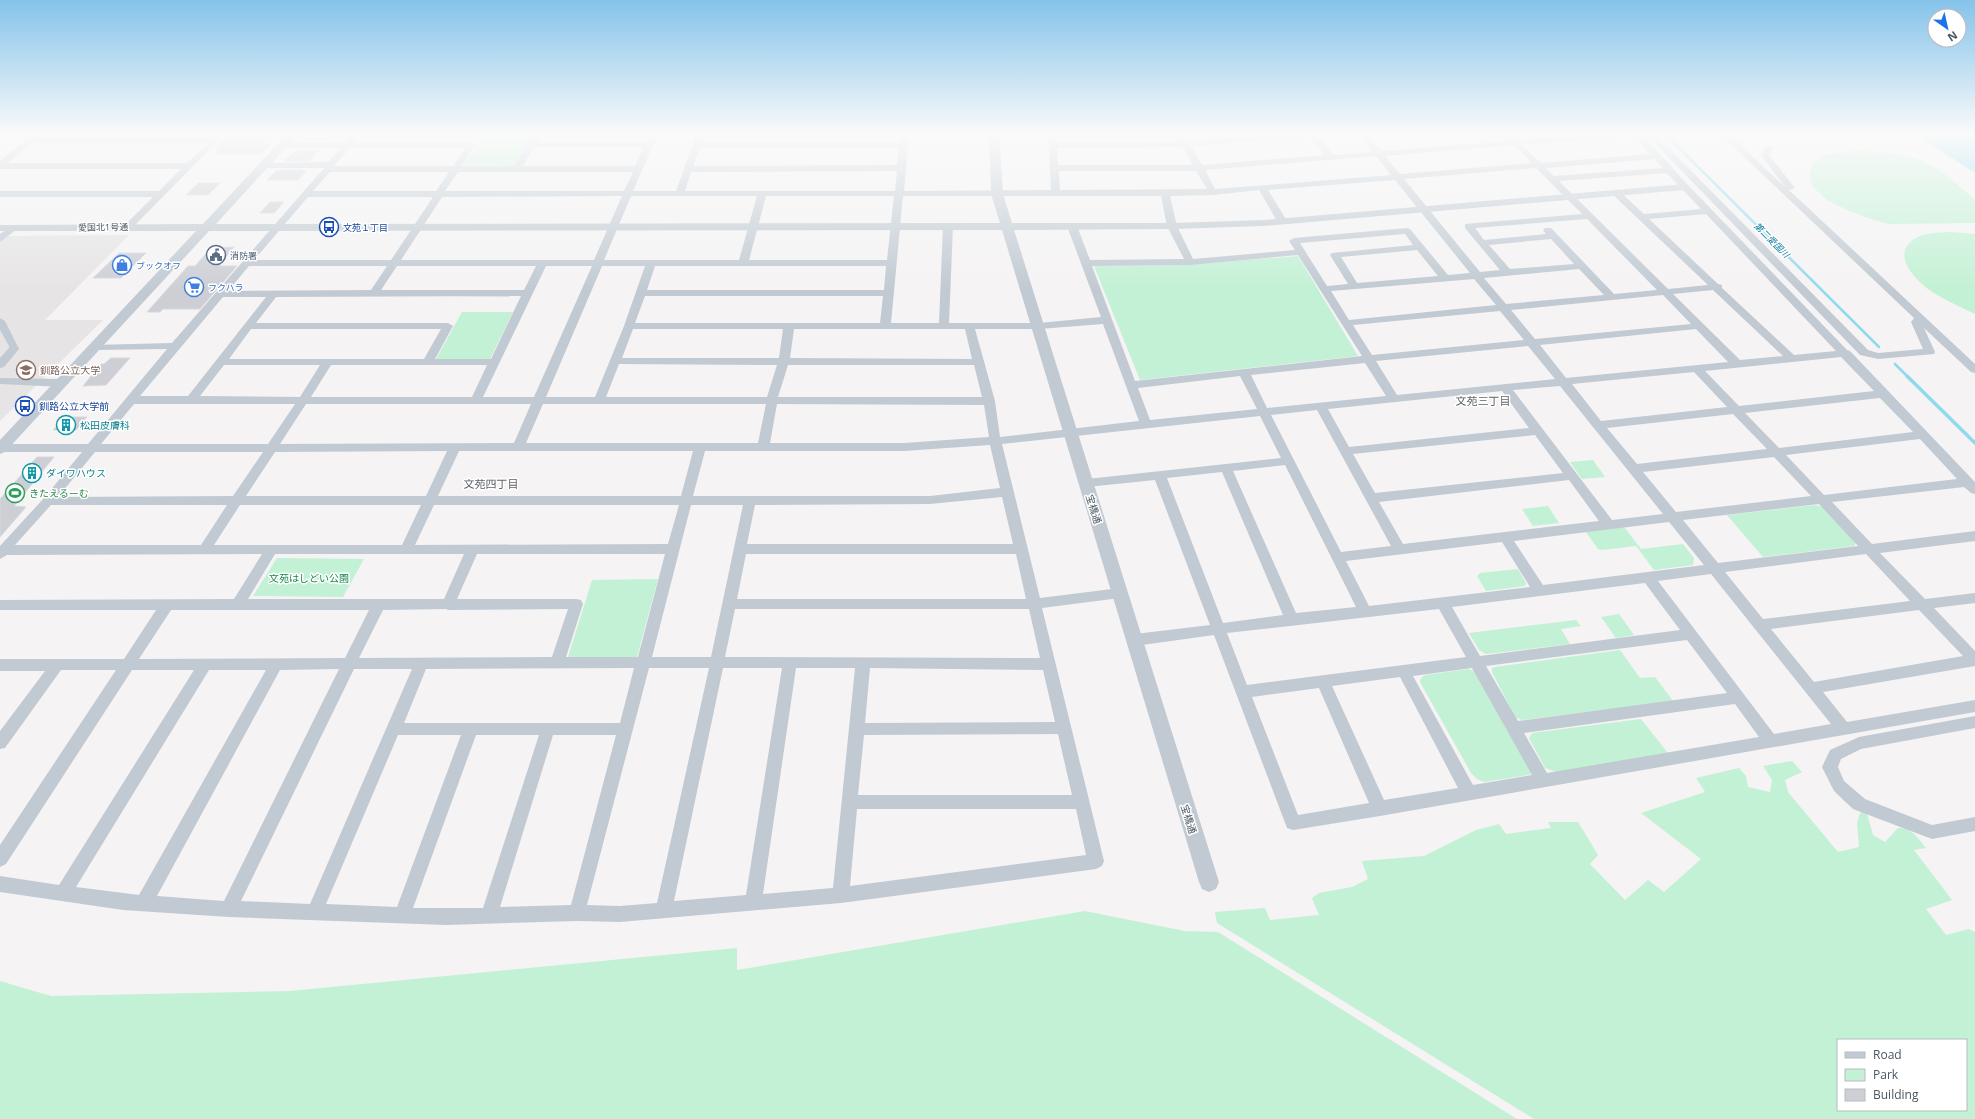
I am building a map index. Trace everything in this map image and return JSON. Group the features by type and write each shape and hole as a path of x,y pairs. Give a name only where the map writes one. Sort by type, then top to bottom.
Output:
{"street":[{"path":"128,227 169,185"},
{"path":"0,448 63,383 245,185"},
{"path":"2,552 48,500 175,346 313,185"},
{"path":"374,294 446,185"},
{"path":"518,448 632,185"},
{"path":"679,194 682,185"},
{"path":"885,326 887,293 899,185"},
{"name":"宝橋通","path":"997,185 997,194 1006,226 1039,326 1070,433 1209,882"},
{"path":"1055,185 1056,194"},
{"path":"1209,185 1213,192"},
{"path":"306,194 1164,194 1306,185"},
{"path":"1404,185 1844,729"},
{"path":"1558,185 1737,364"},
{"path":"1700,185 1864,353 1878,356 1930,352 1916,322 1919,318"},
{"path":"1779,185 1975,370"},
{"path":"1787,193 1793,190 1789,185"},
{"path":"1685,187 1846,353 1971,486"},
{"name":"愛国北1号通","path":"0,228 1172,226 1282,221 1685,187"},
{"path":"1263,189 1282,221"},
{"path":"1616,193 1718,287 1792,359"},
{"path":"0,194 160,194"},
{"path":"744,263 762,194"},
{"path":"1164,194 1172,226 1190,262"},
{"path":"1643,217 1708,211"},
{"path":"1508,272 1468,226 1589,216"},
{"path":"1539,220 1611,297"},
{"path":"944,327 948,226"},
{"path":"1072,226 1146,424"},
{"path":"0,239 13,228"},
{"path":"1394,400 1294,241 1407,230 1444,278"},
{"path":"1482,243 1554,236"},
{"path":"1354,286 1335,255 1420,247"},
{"path":"1086,263 1190,262 1300,252"},
{"path":"476,400 543,262"},
{"path":"246,263 890,263"},
{"path":"599,400 629,326 650,263"},
{"path":"1324,289 1581,266"},
{"path":"1346,323 1718,287"},
{"path":"221,294 528,293"},
{"path":"640,293 887,293"},
{"path":"191,400 273,294"},
{"path":"629,326 1039,326 1108,320"},
{"path":"0,321 14,346 14,349 0,365"},
{"path":"248,326 448,326 428,362"},
{"path":"763,447 772,400 784,361 790,326"},
{"path":"0,884 123,902 229,909 402,915 489,916 577,913 620,914 842,895 1096,861 995,441 989,401 968,326"},
{"path":"1132,385 1367,359 1532,344 1700,326"},
{"path":"96,347 175,346"},
{"path":"0,448 904,447 995,441 1146,424 1506,389 1846,353"},
{"path":"615,361 979,362"},
{"path":"221,362 494,362"},
{"path":"204,550 328,362"},
{"path":"1696,368 1868,550 1975,660"},
{"path":"1244,373 1365,611"},
{"path":"0,381 63,383"},
{"path":"1506,389 1608,524"},
{"path":"1598,425 1883,394"},
{"path":"131,400 989,401"},
{"path":"1321,407 1399,549"},
{"path":"1346,451 1538,431"},
{"path":"1633,468 1923,436"},
{"path":"577,913 700,447"},
{"path":"406,550 455,448"},
{"path":"1086,483 1289,462"},
{"path":"1226,469 1292,619"},
{"path":"1160,476 1293,823 1975,706"},
{"path":"1372,498 1571,476"},
{"path":"1337,557 1821,499 1971,486"},
{"path":"48,500 930,500 1008,492"},
{"path":"664,910 741,549 750,500"},
{"path":"1504,536 1539,590"},
{"path":"1135,640 1292,619 1443,603 1647,576 1975,536"},
{"path":"2,552 673,549"},
{"path":"741,549 1022,549"},
{"path":"238,605 271,550"},
{"path":"448,605 472,550"},
{"path":"1647,576 1770,740"},
{"path":"729,604 1035,604 1120,593"},
{"path":"1760,625 1975,598"},
{"path":"1443,603 1544,780"},
{"path":"0,605 576,604 557,663"},
{"path":"0,859 167,605"},
{"path":"229,909 378,605"},
{"path":"1243,692 1478,663 1690,634"},
{"path":"1811,688 1975,660"},
{"path":"0,665 790,662 1048,664"},
{"path":"753,903 790,662"},
{"path":"314,913 422,663"},
{"path":"842,895 863,663"},
{"path":"63,893 205,664"},
{"path":"144,903 276,664"},
{"path":"0,743 57,665"},
{"path":"1404,672 1469,793"},
{"path":"1323,682 1380,808"},
{"path":"1515,728 1738,698"},
{"path":"1975,722 1859,743 1835,756 1830,767 1839,786 1859,804 1932,832 1975,824"},
{"path":"858,729 1065,728"},
{"path":"394,729 626,729"},
{"path":"489,916 548,729"},
{"path":"402,915 470,730"},
{"path":"851,802 1081,802"}],"shaded area":[{"name":"釧路公立大学","path":"129,235 45,320 103,320 0,421 0,236"}],"green space":[{"path":"1958,185 1975,199 1975,223 1889,224 1849,211 1827,200 1812,186"},
{"path":"1951,232 1975,234 1975,314 1944,299 1927,288 1913,274 1905,258 1905,251 1909,243 1918,237 1929,233"},
{"path":"1298,256 1358,356 1140,380 1094,266 1186,265"},
{"path":"462,312 513,312 490,359 436,359"},
{"path":"1593,460 1605,477 1582,479 1570,462"},
{"path":"1815,505 1824,507 1856,542 1854,546 1763,557 1727,515"},
{"path":"1548,506 1559,523 1533,526 1522,509"},
{"path":"1624,527 1641,549 1683,544 1694,558 1693,565 1654,570 1636,546 1602,550 1598,549 1585,531"},
{"name":"文苑はしどい公園","path":"277,558 364,559 343,597 253,596"},
{"path":"1518,569 1526,583 1525,586 1486,591 1477,576 1480,573"},
{"path":"658,579 637,657 568,657 592,580"},
{"path":"1619,614 1634,635 1616,638 1601,617"},
{"path":"1576,620 1581,626 1561,629 1570,644 1486,654 1479,650 1469,633"},
{"path":"1620,650 1640,678 1655,677 1673,701 1522,720 1515,717 1492,672 1492,668 1495,667"},
{"path":"1469,669 1476,672 1533,774 1484,782 1477,779 1471,773 1420,682 1421,678 1425,675"},
{"path":"1641,719 1668,753 1556,772 1545,768 1529,738 1532,733"},
{"path":"1792,761 1802,772 1785,780 1788,792 1838,852 1859,847 1857,822 1861,811 1867,814 1873,835 1885,842 1898,828 1903,828 1914,834 1926,848 1914,850 1952,900 1926,909 1946,935 1969,929 1975,932 1975,1119 1534,1119 1217,923 1215,912 1265,908 1270,920 1319,915 1312,898 1319,893 1352,887 1368,879 1362,861 1424,856 1476,830 1499,824 1506,834 1551,828 1548,822 1578,822 1598,855 1590,864 1625,900 1648,880 1664,892 1701,859 1641,813 1705,792 1696,778 1739,768 1746,776 1748,787 1770,792 1772,780 1763,766"},
{"path":"1085,911 1185,931 1218,932 1517,1119 0,1119 0,981 51,996 290,991 737,948 737,970"}],"building":[{"path":"196,185 218,185 208,195 186,195"},
{"path":"270,202 284,202 274,213 260,213"},
{"name":"フクハラ","path":"234,247 219,266 237,266 200,309 163,309 160,312 147,312 188,266 195,266 211,248"},
{"name":"ブックオフ","path":"119,253 146,253 121,278 93,278"},
{"path":"111,358 130,358 106,385 83,386 101,364 104,364"},
{"name":"松田皮膚科","path":"65,417 87,417 76,430 53,430"},
{"path":"37,457 54,457 14,506 26,507 0,537 0,499"}],"waterway":[{"name":"第二愛国川","path":"1716,185 1879,347"},
{"name":"第二愛国川","path":"1895,364 1907,376"},
{"name":"第二愛国川","path":"1907,376 1975,443"}],"place":[{"name":"文苑１丁目","path":"329,227"},
{"name":"消防署","path":"216,255"},
{"name":"ブックオフ","path":"122,265"},
{"name":"フクハラ","path":"194,287"},
{"name":"釧路公立大学","path":"26,370"},
{"name":"釧路公立大学前","path":"25,406"},
{"name":"松田皮膚科","path":"66,425"},
{"name":"ダイワハウス","path":"32,473"},
{"name":"きたえるーむ","path":"15,493"}],"district":[{"name":"文苑三丁目","path":"1483,400"},
{"name":"文苑四丁目","path":"491,483"}]}
